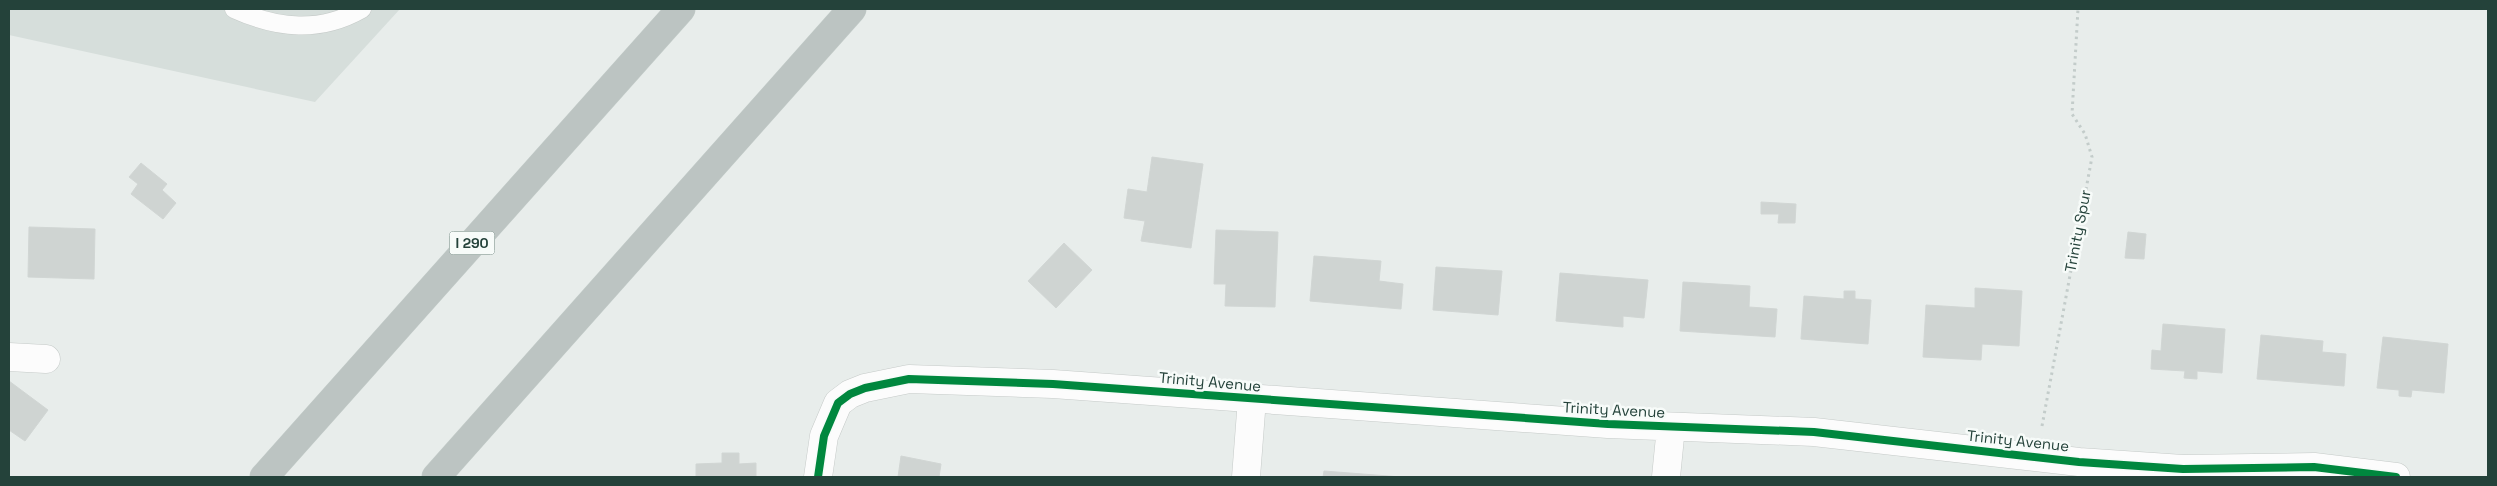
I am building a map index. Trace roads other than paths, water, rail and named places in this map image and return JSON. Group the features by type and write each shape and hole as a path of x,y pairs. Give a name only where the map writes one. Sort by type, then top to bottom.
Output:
{"highway":[{"name":"I 290","path":"264,477 680,9"},
{"path":"436,477 852,9"}],"street":[{"path":"9,357 46,359"},
{"name":"Trinity Avenue","path":"818,477 824,436 836,406 850,394 865,388 909,379 1062,384 1252,400 1671,427 1814,432 2037,456 2078,470 2314,467 2396,477"},
{"path":"1246,477 1252,400"},
{"path":"1666,477 1671,427"}],"lane":[{"path":"234,9 286,26 325,24 344,19 362,9"}]}
